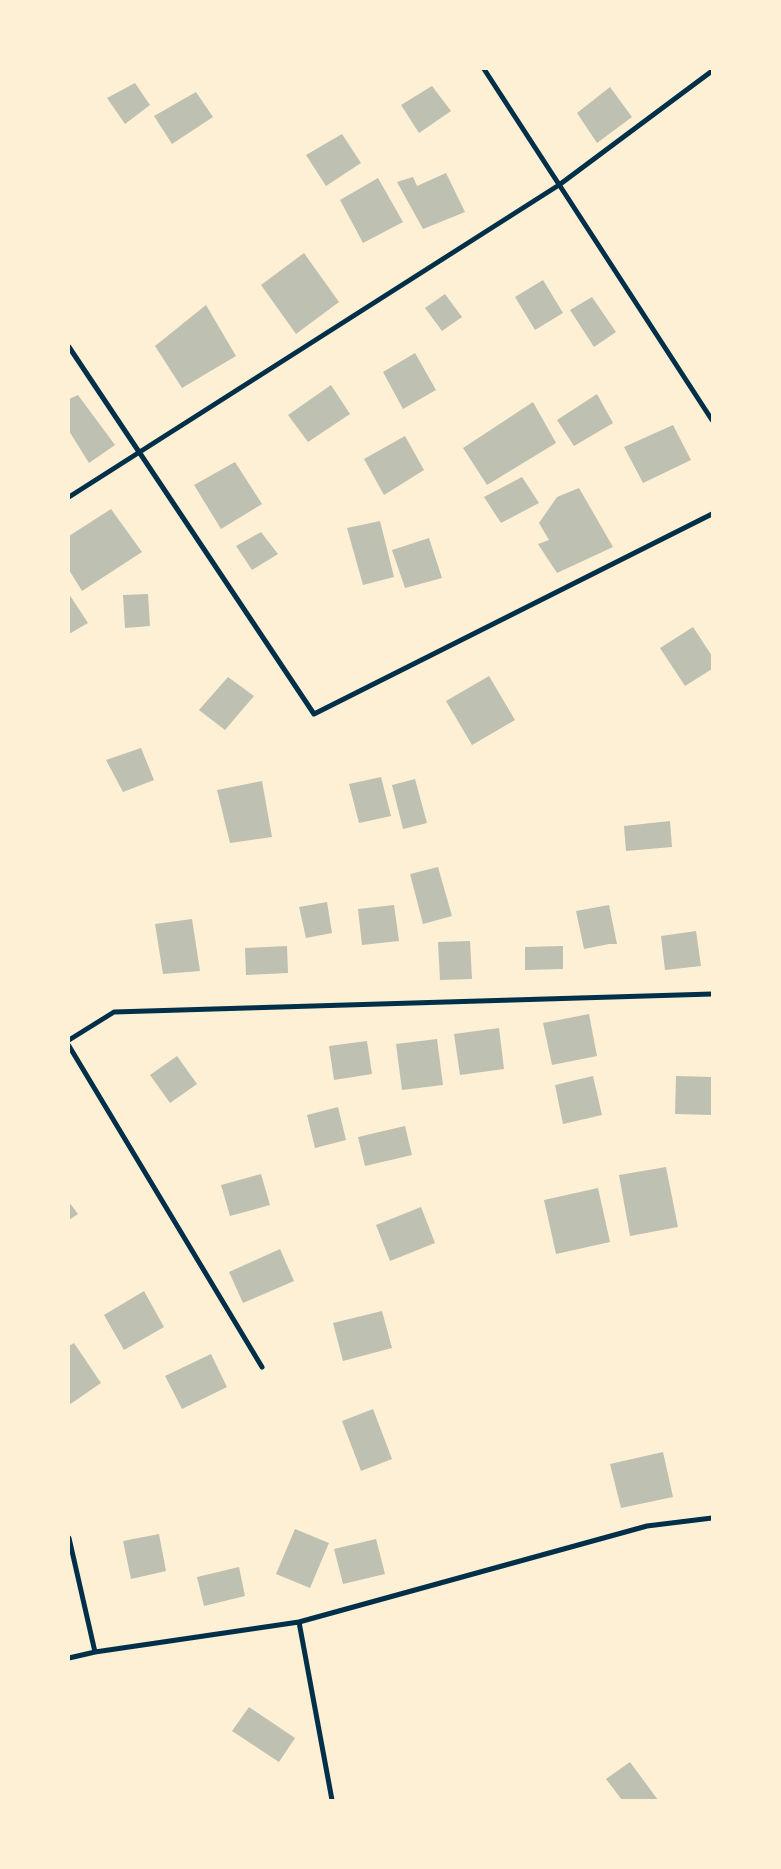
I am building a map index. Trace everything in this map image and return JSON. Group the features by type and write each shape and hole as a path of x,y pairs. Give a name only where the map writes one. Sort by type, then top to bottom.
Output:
{"street":[{"path":"484,69 712,420"},
{"path":"69,497 559,185 712,71"},
{"path":"69,347 314,714 712,514"},
{"path":"69,1040 114,1012 712,994"},
{"path":"69,1046 262,1367"},
{"path":"69,1658 95,1652 299,1622 647,1526 712,1518"},
{"path":"69,1538 95,1652"},
{"path":"299,1622 332,1800"}],"building":[{"path":"135,83 150,105 125,124 107,98"},
{"path":"432,86 451,111 419,133 401,105"},
{"path":"610,87 632,117 597,143 577,113"},
{"path":"196,92 213,117 172,144 154,116"},
{"path":"342,134 361,163 326,186 306,155"},
{"path":"446,173 465,212 423,229 397,182 413,177 417,186"},
{"path":"378,178 403,222 363,243 340,200"},
{"path":"304,253 339,302 296,334 261,285"},
{"path":"543,280 563,313 535,330 515,297"},
{"path":"445,294 462,317 442,331 425,308"},
{"path":"592,297 616,332 594,347 570,310"},
{"path":"206,305 236,356 182,388 155,346"},
{"path":"415,353 436,390 403,409 383,372"},
{"path":"331,385 350,414 308,442 288,415"},
{"path":"597,394 613,423 574,446 557,420"},
{"path":"78,395 115,445 89,463 69,431 69,399"},
{"path":"533,402 556,443 487,485 463,448"},
{"path":"673,425 691,460 643,483 624,447"},
{"path":"405,436 424,470 384,495 364,459"},
{"path":"235,462 262,504 221,529 194,485"},
{"path":"522,477 539,503 501,523 484,497"},
{"path":"579,488 613,547 557,573 538,544 549,540 539,523 557,497"},
{"path":"111,509 142,552 82,591 69,570 69,536"},
{"path":"380,521 394,577 363,585 347,528"},
{"path":"261,532 278,554 252,570 236,546"},
{"path":"429,538 442,578 405,588 392,550"},
{"path":"69,594 88,623 69,634"},
{"path":"148,594 150,626 125,628 123,595"},
{"path":"693,627 712,656 712,669 685,686 660,648"},
{"path":"489,676 515,720 472,745 446,701"},
{"path":"228,677 254,696 225,730 199,710"},
{"path":"141,748 154,780 123,792 106,760"},
{"path":"381,777 391,816 359,823 349,784"},
{"path":"415,779 427,823 403,829 392,785"},
{"path":"262,781 272,837 230,843 217,790"},
{"path":"670,821 672,847 626,851 624,826"},
{"path":"438,867 452,916 423,924 410,874"},
{"path":"327,902 332,933 306,938 299,907"},
{"path":"394,905 399,941 362,945 358,909"},
{"path":"609,905 617,944 584,949 576,911"},
{"path":"192,919 200,971 163,974 155,924"},
{"path":"696,931 701,966 665,970 661,936"},
{"path":"470,941 472,979 440,980 438,942"},
{"path":"287,946 288,973 246,975 245,948"},
{"path":"563,946 563,969 525,970 525,947"},
{"path":"589,1014 597,1056 552,1065 543,1023"},
{"path":"499,1028 504,1069 460,1075 454,1034"},
{"path":"437,1039 443,1085 402,1090 396,1044"},
{"path":"367,1041 372,1074 334,1080 329,1046"},
{"path":"177,1056 197,1084 170,1103 150,1075"},
{"path":"593,1076 602,1115 563,1124 555,1085"},
{"path":"676,1076 712,1077 712,1115 675,1114"},
{"path":"338,1107 346,1140 315,1148 307,1115"},
{"path":"405,1126 412,1155 365,1166 358,1137"},
{"path":"666,1167 678,1227 630,1236 619,1175"},
{"path":"261,1174 270,1205 230,1216 221,1185"},
{"path":"598,1188 610,1242 556,1254 544,1200"},
{"path":"69,1202 78,1214 69,1220"},
{"path":"421,1207 435,1243 390,1261 376,1225"},
{"path":"280,1249 294,1281 243,1303 229,1272"},
{"path":"144,1291 164,1327 124,1350 104,1315"},
{"path":"382,1311 392,1348 343,1361 333,1323"},
{"path":"74,1343 101,1383 69,1405 69,1346"},
{"path":"211,1354 227,1387 182,1409 165,1376"},
{"path":"373,1409 392,1459 361,1471 342,1421"},
{"path":"663,1452 673,1497 621,1508 610,1464"},
{"path":"295,1529 329,1543 310,1588 276,1574"},
{"path":"159,1534 166,1571 131,1579 123,1541"},
{"path":"376,1539 385,1574 343,1584 334,1549"},
{"path":"239,1567 245,1596 204,1606 197,1577"},
{"path":"249,1707 295,1738 279,1762 232,1731"},
{"path":"630,1762 658,1800 622,1800 606,1779"}]}
